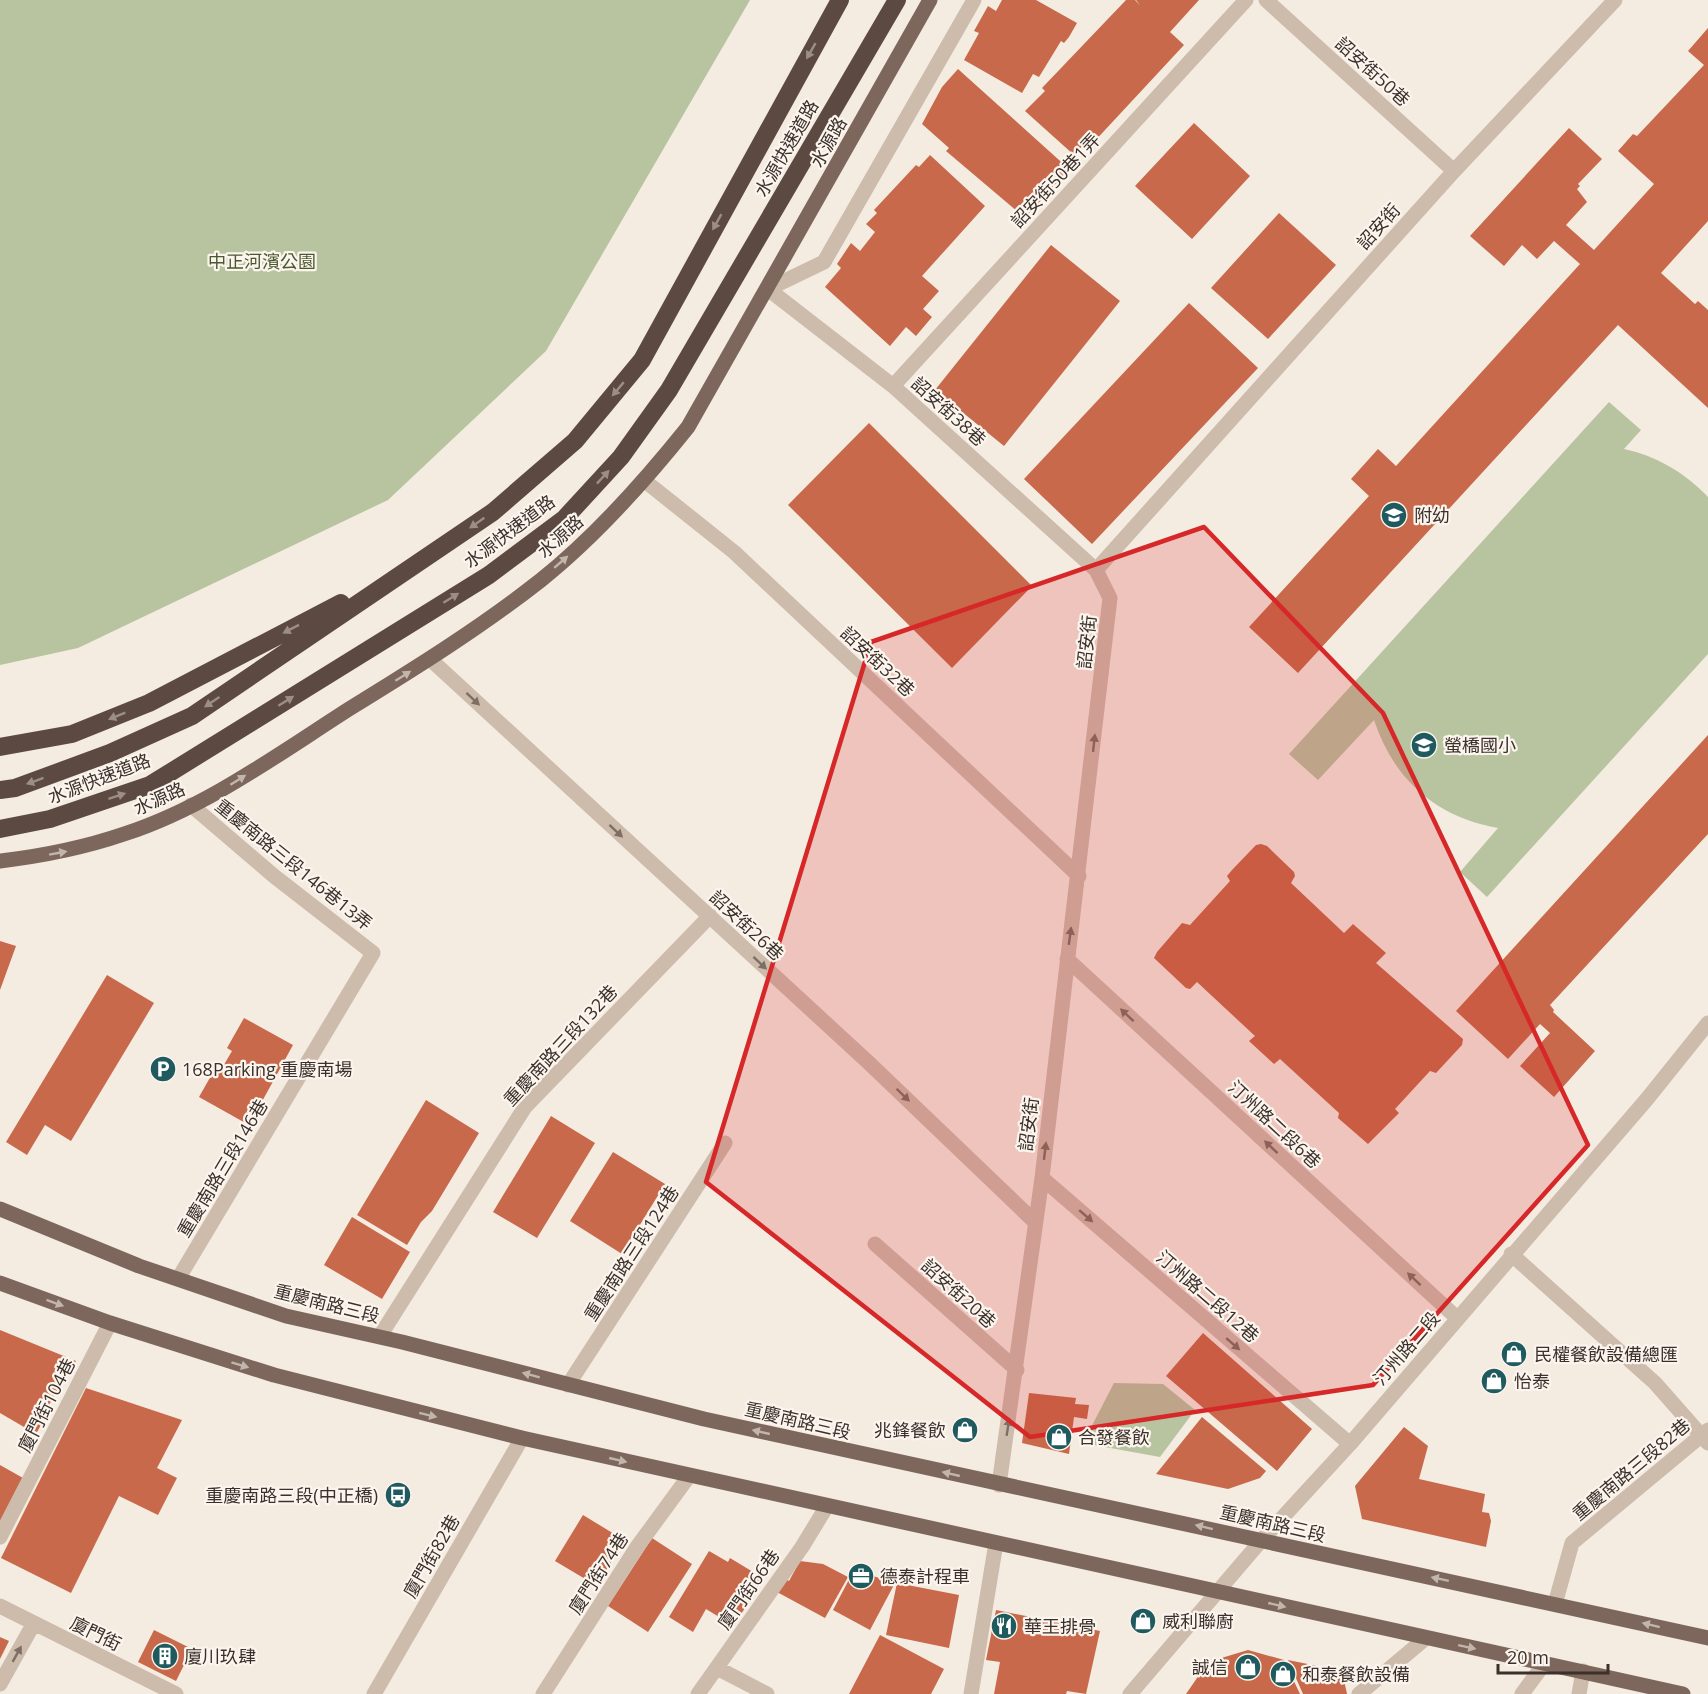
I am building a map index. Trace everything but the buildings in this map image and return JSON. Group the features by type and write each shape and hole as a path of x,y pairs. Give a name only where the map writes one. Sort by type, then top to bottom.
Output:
{"highway":[{"name":"水源快速道路","path":"0,790 15,788 110,753 192,716 493,512 575,441 642,360 840,0"},
{"name":"水源快速道路","path":"0,829 50,819 150,785 489,575 564,519 621,457 669,390 897,0"},
{"path":"0,747 72,734 149,703 418,564"}],"main road":[{"name":"水源路","path":"0,861 65,852 116,837 191,805 228,786 430,659 541,580 589,537 645,481 688,427 930,0"},
{"name":"重慶南路三段","path":"0,1209 139,1266 286,1316 380,1336 704,1419 1708,1638"},
{"path":"0,1283 110,1323 274,1375 522,1438 1683,1694"}],"street":[{"path":"768,289 824,262 974,0"},
{"name":"詔安街50巷1弄","path":"893,386 1246,0"},
{"name":"詔安街50巷","path":"1266,0 1454,171"},
{"name":"詔安街","path":"999,1485 1017,1370 1042,1178 1110,598 1096,570 1454,171 1615,0"},
{"name":"詔安街38巷","path":"768,289 893,386 1096,570"},
{"name":"詔安街32巷","path":"645,481 734,552 1079,876"},
{"name":"詔安街26巷","path":"430,659 869,1063 1035,1222"},
{"name":"重慶南路三段146巷13弄","path":"191,805 273,876 373,953"},
{"name":"重慶南路三段132巷","path":"380,1336 525,1107 710,916"},
{"name":"重慶南路三段146巷","path":"178,1279 373,953"},
{"name":"汀州路二段6巷","path":"1067,959 1457,1318"},
{"name":"汀州路二段","path":"1130,1694 1220,1592 1260,1542 1350,1444 1511,1254 1647,1099 1708,1023"},
{"name":"重慶南路三段124巷","path":"568,1385 725,1143"},
{"name":"汀州路二段12巷","path":"1042,1178 1350,1444"},
{"name":"詔安街20巷","path":"875,1244 1017,1370"},
{"path":"1511,1254 1656,1383 1706,1437"},
{"name":"廈門街104巷","path":"0,1537 110,1323"},
{"name":"重慶南路三段82巷","path":"1554,1604 1572,1543 1706,1437"},
{"name":"廈門街82巷","path":"374,1694 522,1438"},
{"name":"廈門街74巷","path":"543,1694 637,1547 689,1476"},
{"name":"廈門街66巷","path":"698,1694 827,1506"},
{"path":"971,1694 996,1543"},
{"name":"廈門街","path":"0,1606 176,1694"},
{"path":"0,1684 34,1623"},
{"path":"1359,1694 1426,1638"},
{"path":"1522,1694 1544,1664"},
{"path":"717,1668 767,1694"},
{"path":"1579,1694 1583,1671"}],"highlighted area":[{"path":"1204,527 1383,713 1588,1145 1373,1385 1030,1437 706,1182 871,642"}],"green space":[{"name":"中正河濱公園","path":"0,0 750,0 546,351 388,500 78,648 0,665"},
{"path":"1609,402 1641,430 1624,449 1648,456 1670,467 1690,480 1708,497 1708,654 1487,897 1460,872 1498,828 1455,815 1420,792 1393,761 1374,720 1318,780 1289,754"},
{"path":"1114,1383 1163,1384 1195,1410 1160,1457 1083,1443"}],"place":[{"name":"附幼","path":"1394,515"},
{"name":"螢橋國小","path":"1424,745"},
{"name":"168Parking 重慶南場","path":"163,1069"},
{"name":"民權餐飲設備總匯","path":"1514,1354"},
{"name":"怡泰","path":"1494,1381"},
{"name":"兆鋒餐飲","path":"965,1430"},
{"name":"合發餐飲","path":"1059,1437"},
{"name":"重慶南路三段(中正橋)","path":"398,1495"},
{"name":"德泰計程車","path":"861,1576"},
{"name":"威利聯廚","path":"1143,1621"},
{"name":"華王排骨","path":"1004,1626"},
{"name":"廈川玖肆","path":"165,1656"},
{"name":"誠信","path":"1248,1667"},
{"name":"和泰餐飲設備","path":"1283,1674"}]}
